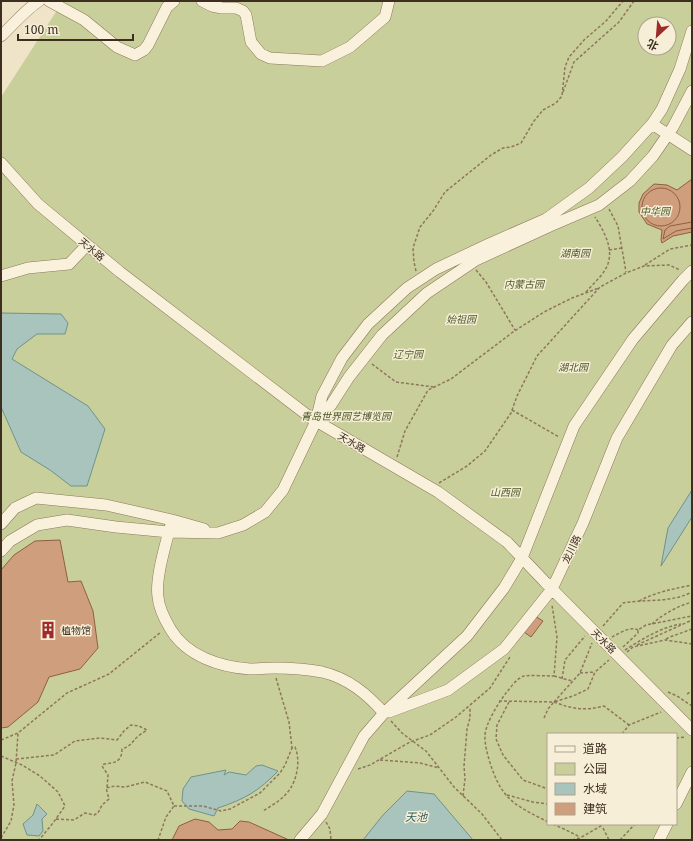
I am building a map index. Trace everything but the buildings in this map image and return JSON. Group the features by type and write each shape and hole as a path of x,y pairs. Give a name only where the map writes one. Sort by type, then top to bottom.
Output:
{"street":[{"path":"1,36 21,18 30,7 39,1"},
{"path":"49,1 84,20 118,47 135,55 144,50 148,45 167,7 174,1"},
{"path":"202,1 212,6 236,8 243,11 246,15 251,42 261,54 270,58 322,61 350,47 385,17 389,1"},
{"path":"1,551 10,541 37,525 67,520 116,527 169,532 218,533 243,525 265,512 283,490 316,421 322,396 342,358 368,324 407,288 436,269 546,219 589,188 622,157 652,124 662,109 680,69 692,31"},
{"path":"316,421 331,405 349,377 382,335 427,293 471,264 543,229 599,205 630,181 653,156 668,134 692,91"},
{"path":"652,124 692,150"},
{"name":"天水路","path":"1,163 38,204 87,245 120,272 316,421 431,488 507,542 670,708 689,733"},
{"path":"1,276 28,268 69,264 87,245"},
{"path":"300,840 322,814 364,736 384,713 467,636 504,588 522,558 574,426 633,339 691,273"},
{"name":"龙川路","path":"384,713 448,690 504,649 552,589 583,523 617,438 672,344 692,322"},
{"path":"1,524 15,508 36,498 106,505 172,520 218,533"},
{"path":"172,520 160,574 158,597 164,618 177,640 193,653 224,665 250,669 300,669 323,673 349,683 371,699 384,713"},
{"path":"677,802 692,772"},
{"path":"659,840 666,825"}],"path":[{"path":"562,96 565,67 568,57 584,40 606,21 623,1"},
{"path":"420,280 414,262 413,248 420,227 433,211 445,192 491,155 503,148 521,143 534,121 543,110 556,103 562,96 574,62 619,22 634,1"},
{"path":"605,200 618,226 626,273"},
{"path":"584,293 605,270 609,260 609,242 589,209"},
{"path":"394,466 405,431 428,390 452,379 515,330 544,312 644,266 670,249 692,245"},
{"path":"609,250 622,248"},
{"path":"471,264 486,282 515,330"},
{"path":"644,266 668,265 691,273"},
{"path":"431,488 466,466 485,451 512,410 517,396 537,356 600,287"},
{"path":"364,358 396,382 435,387"},
{"path":"512,410 568,442"},
{"path":"638,601 650,594 692,585"},
{"path":"562,679 566,660 597,634 623,603 673,598 684,596 692,592"},
{"path":"652,624 657,619 675,608 692,602"},
{"path":"552,603 557,637 554,676"},
{"path":"597,634 632,629 638,630 646,625 692,616"},
{"path":"617,655 692,620"},
{"path":"1,740 18,733 67,693 108,674 168,626"},
{"path":"500,701 554,702 574,696 588,689 595,672 617,655 638,634 638,630"},
{"path":"632,647 665,640 692,630"},
{"path":"544,718 548,709 580,673 597,634"},
{"path":"665,640 692,644"},
{"path":"356,770 370,765 410,742 430,735 456,717 490,688 512,655"},
{"path":"580,673 595,672"},
{"path":"547,821 511,801 502,791 487,753 484,736 490,719 500,701 513,684 524,676 554,676 572,682"},
{"path":"174,806 203,806 220,811 230,809 260,793 280,773 292,748 288,722 276,677"},
{"path":"687,694 692,691"},
{"path":"510,701 497,725 496,738 503,755 523,780 547,789"},
{"path":"554,702 571,708 593,709 604,706 629,725"},
{"path":"463,796 465,779 464,766 470,706"},
{"path":"623,733 629,725 670,708"},
{"path":"384,713 402,733 426,751 454,787 482,814 502,840"},
{"path":"16,759 54,755 75,741 100,738 117,740 124,731 131,726 139,726 147,730 134,742 122,749 122,756 120,760 110,764 104,764 102,766 108,775 106,788 109,799 102,805 98,813 94,815 85,813 74,820 56,819"},
{"path":"1,838 11,821 14,805 12,781 16,763 18,733"},
{"path":"677,738 689,733"},
{"path":"264,811 287,793 295,779 298,754 295,747 292,748"},
{"path":"1,756 40,776 58,792 65,806 39,840"},
{"path":"378,760 420,763 439,768"},
{"path":"107,788 115,786 125,787 145,782 166,790 174,806"},
{"path":"506,795 547,804"},
{"path":"158,840 166,817 174,806"},
{"path":"322,814 330,829 331,840"},
{"path":"555,825 580,838"},
{"path":"572,840 580,838 602,825"},
{"path":"620,840 634,825"},
{"path":"603,828 609,840"}],"green space":[{"name":"青岛世界园艺博览园","path":"63,1 692,1 692,840 1,840 1,97"}],"water":[{"path":"1,313 61,314 68,323 65,334 37,334 17,349 12,359 88,406 105,429 87,486 71,486 50,470 21,452 1,407"},
{"path":"692,490 692,517 661,566 668,528"},
{"path":"262,765 278,771 251,794 218,808 214,816 189,809 182,801 183,789 191,777 226,770 224,775 229,772 246,775 256,766"},
{"name":"天池","path":"407,791 434,794 473,840 363,840 383,815"},
{"path":"37,804 47,814 42,819 43,831 39,836 27,835 23,824 33,815"}],"place":[{"name":"植物馆","path":"48,630"}],"park label":[{"name":"中华园","path":"655,211"},
{"name":"湖南园","path":"575,253"},
{"name":"内蒙古园","path":"524,284"},
{"name":"始祖园","path":"461,319"},
{"name":"辽宁园","path":"408,354"},
{"name":"湖北园","path":"573,367"},
{"name":"山西园","path":"505,492"}]}
